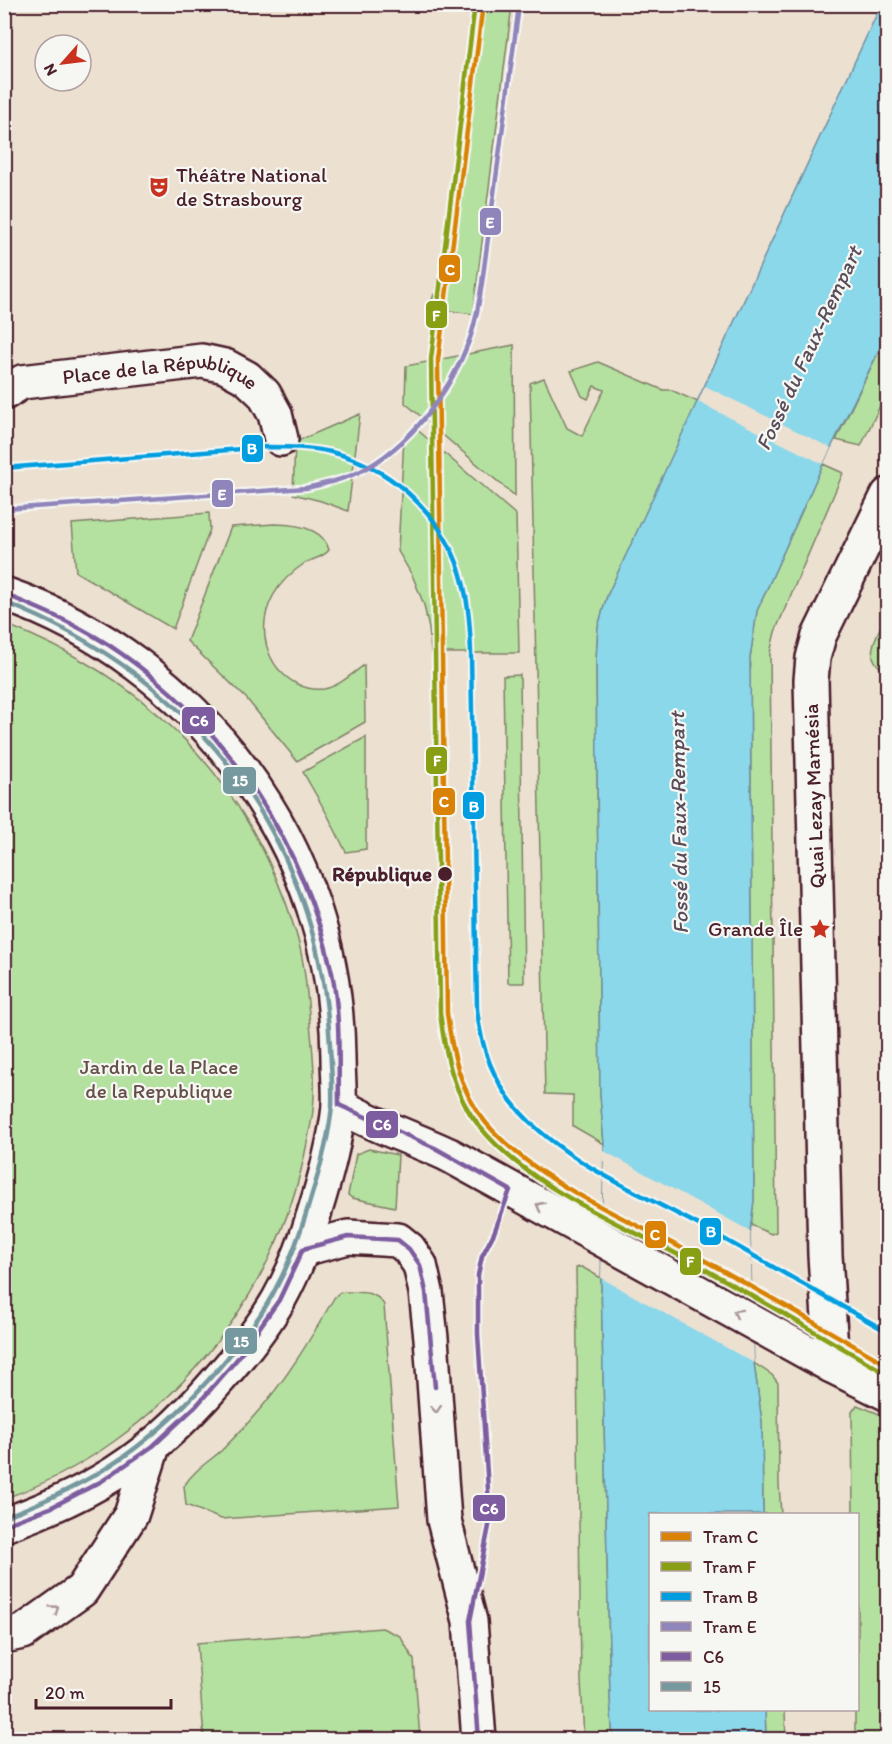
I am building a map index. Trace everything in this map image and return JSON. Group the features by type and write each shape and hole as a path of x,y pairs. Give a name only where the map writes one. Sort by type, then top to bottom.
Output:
{"street":[{"name":"Place de la République","path":"4,393 21,382 202,361 225,366 247,378 264,394 275,414 281,439"},
{"name":"Quai Lezay Marnésia","path":"832,1366 825,1255 811,680 813,658 819,636 888,495"},
{"path":"4,594 78,627 129,658 178,697 219,739 255,788 284,835 304,878 320,924 332,975 338,1018 339,1105 329,1168 303,1250 279,1300 238,1358 197,1405 153,1446 102,1481 50,1508 4,1525"},
{"path":"339,1105 360,1118 449,1155 832,1366 888,1394"},
{"path":"303,1250 348,1237 398,1239 410,1249 420,1265 426,1292 431,1338 444,1520 470,1621 479,1740"},
{"path":"4,1636 23,1632 82,1590 131,1515 153,1446"}],"green space":[{"path":"474,5 512,5 473,314 429,308 436,289"},
{"path":"887,334 887,391 861,446 836,440"},
{"path":"514,345 515,496 405,403 406,366"},
{"path":"598,362 663,390 671,390 698,402 607,596 598,627 596,661 600,1094 604,1144 573,1126 573,1095 545,1094 530,383 544,378 567,428 582,436 604,390 594,386 588,399 582,396 571,371"},
{"path":"360,414 348,511 293,494 295,442"},
{"path":"414,427 516,515 519,653 431,653 424,605 413,577 398,551 404,437"},
{"path":"823,464 843,473 775,632 770,653 776,1232 771,1234 751,1225 754,1200 750,658 757,611"},
{"path":"209,513 210,529 173,629 76,572 72,524"},
{"path":"274,524 306,528 321,536 329,550 296,570 273,596 265,621 265,633 267,646 277,668 297,684 307,688 321,689 340,682 364,665 365,722 297,761 246,698 187,641 231,527"},
{"path":"887,615 887,672 874,660 872,653 875,638"},
{"name":"Jardin de la Place de la Republique","path":"5,624 75,657 139,699 159,715 198,754 234,800 264,851 287,905 299,944 307,990 314,1099 300,1172 282,1230 255,1284 223,1334 184,1381 114,1442 61,1474 5,1498"},
{"path":"520,675 524,983 508,983 503,676"},
{"path":"366,737 366,849 346,852 303,772"},
{"path":"369,1149 398,1155 395,1207 352,1198 348,1195 356,1154"},
{"path":"579,1267 601,1278 610,1697 613,1739 584,1739 581,1680 576,1268"},
{"path":"339,1293 373,1295 384,1305 399,1506 221,1519 186,1505 184,1486 265,1404 296,1360 334,1298"},
{"path":"754,1363 772,1375 778,1383 781,1513 763,1513 762,1422"},
{"path":"857,1405 887,1417 887,1739 855,1739 855,1711 859,1711 859,1513 853,1513 852,1412"},
{"path":"382,1628 400,1636 414,1660 420,1739 204,1739 197,1643"},
{"path":"765,1711 785,1711 786,1739 766,1739"}],"water":[{"name":"Fossé du Faux-Rempart","path":"881,5 887,5 887,334 823,464 757,611 750,658 754,1200 750,1231 754,1363 762,1422 763,1513 649,1513 649,1711 765,1711 766,1739 613,1740 610,1697 601,1278 604,1144 600,1094 596,661 598,627 607,596"}],"pier":[{"path":"705,386 831,448 823,464 698,402"},
{"path":"604,1151 750,1231 754,1363 601,1278"}],"tram line":[{"name":"F","path":"475,4 431,359 440,1013 452,1073 463,1101 480,1127 500,1149 549,1186 711,1273 884,1372"},
{"name":"C","path":"483,4 438,360 447,1013 459,1071 470,1098 486,1123 529,1163 581,1196 714,1266 888,1365"},
{"name":"E","path":"5,509 306,488 340,480 359,472 378,461 411,433 426,417 451,380 474,327 482,283 519,6"},
{"name":"B","path":"4,468 267,447 299,448 323,450 352,459 372,468 407,492 423,508 448,543 461,574 468,608 471,653 477,1009 486,1053 504,1092 541,1132 561,1148 605,1176 721,1237 888,1332"}],"transit line":[{"name":"C6","path":"4,594 94,636 161,684 229,755 257,794 282,836 303,880 332,973 338,1022 339,1105 435,1148 510,1190 494,1233 482,1256 478,1275 478,1334 490,1521 470,1621 479,1740"},
{"name":"15","path":"4,602 73,634 135,674 189,721 236,774 273,834 302,899 321,970 330,1046 332,1091 331,1117 324,1151 297,1240 272,1295 243,1338 219,1368 171,1418 122,1458 68,1490 4,1517"},
{"name":"C6","path":"4,1525 50,1508 102,1481 153,1446 197,1405 238,1358 279,1300 303,1249 348,1237 398,1240 409,1249 420,1265 426,1292 435,1387"}],"place":[{"name":"Théâtre National de Strasbourg","path":"159,187"},
{"name":"République","path":"445,874"},
{"name":"Grande Île","path":"820,929"}]}
